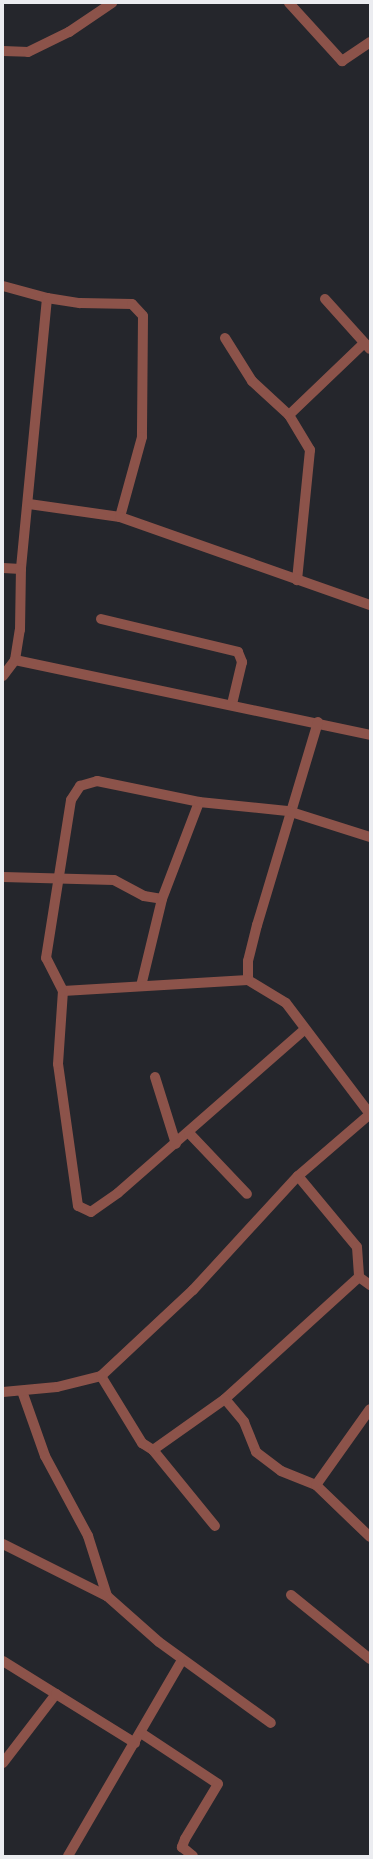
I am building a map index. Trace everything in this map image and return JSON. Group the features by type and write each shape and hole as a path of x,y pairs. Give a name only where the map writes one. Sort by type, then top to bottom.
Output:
{"street":[{"path":"3,51 28,52 68,32 112,3"},
{"path":"289,3 342,61 370,42"},
{"path":"3,286 47,298 80,303 132,304 143,316 142,437 120,517"},
{"path":"4,674 15,660 20,630 21,569 29,504 34,411 47,298"},
{"path":"289,415 367,346 325,299"},
{"path":"225,338 261,392 289,415 310,450 297,580"},
{"path":"29,504 120,517 370,605"},
{"path":"3,568 21,569"},
{"path":"101,619 238,652 242,662 232,704"},
{"path":"15,660 318,722 370,735"},
{"path":"248,980 248,961 288,811 318,722"},
{"path":"304,1030 189,1133 91,1212 78,1206 58,1064 63,991 46,958 68,810 80,786 97,781 199,802 288,811 370,837"},
{"path":"141,986 162,899 199,802"},
{"path":"3,877 59,876 114,880 144,896 162,899"},
{"path":"3,1392 22,1391 101,1376 193,1290 298,1176 370,1114 304,1030 286,1002 248,980 63,991"},
{"path":"155,1077 176,1144"},
{"path":"189,1133 247,1194"},
{"path":"153,1450 225,1398 358,1277 357,1247 298,1176"},
{"path":"358,1277 370,1285"},
{"path":"101,1376 142,1443 153,1450 215,1526"},
{"path":"22,1391 45,1456 88,1536 107,1596"},
{"path":"225,1398 244,1422 256,1452 281,1471 316,1485 370,1537"},
{"path":"316,1485 370,1409"},
{"path":"3,1544 107,1596 123,1614 182,1660 271,1723"},
{"path":"291,1595 370,1658"},
{"path":"68,1856 136,1742 182,1660"},
{"path":"3,1662 136,1742"},
{"path":"3,1763 56,1694"},
{"path":"141,1733 218,1784 185,1839 182,1847 193,1856"}]}
